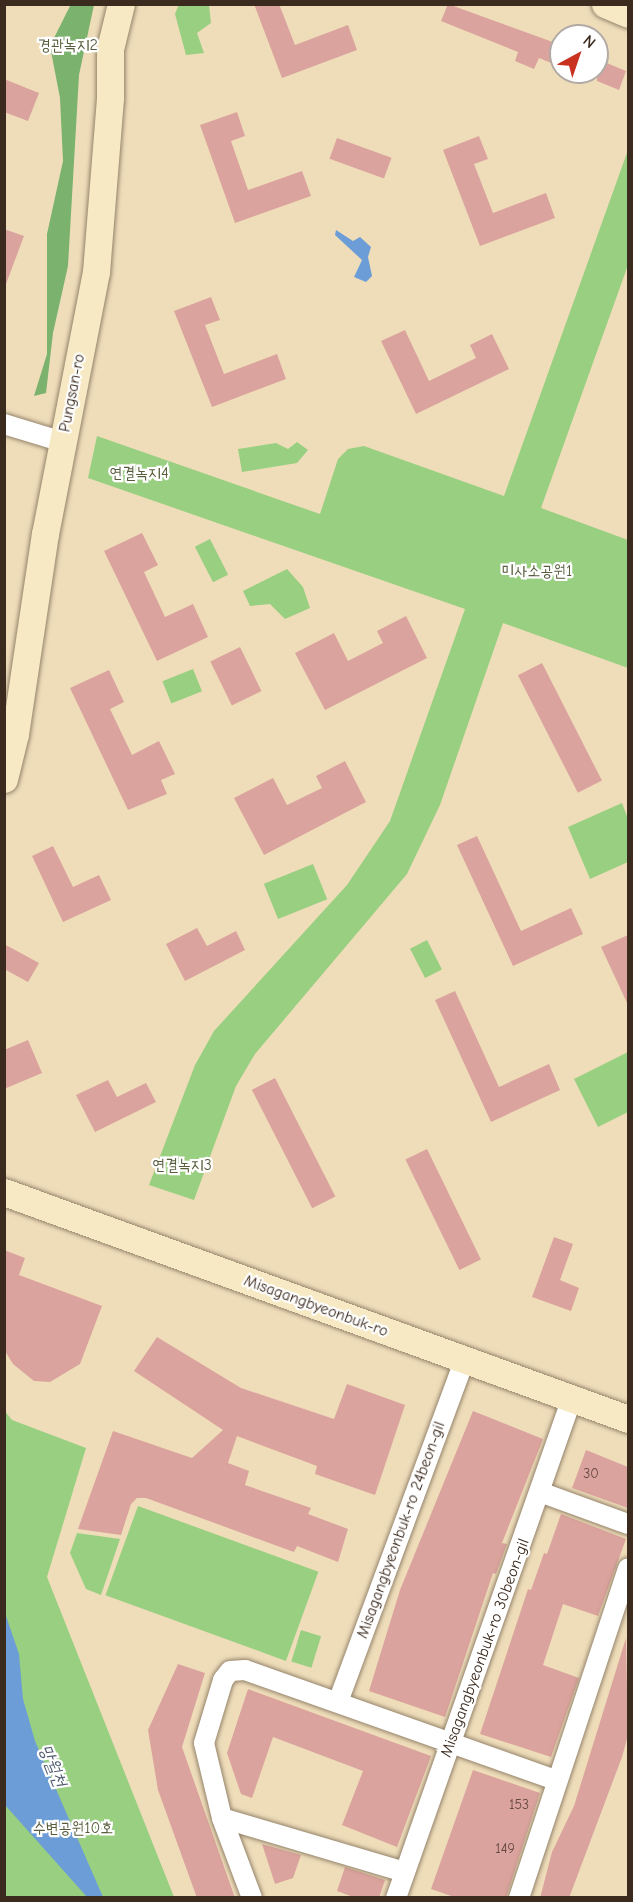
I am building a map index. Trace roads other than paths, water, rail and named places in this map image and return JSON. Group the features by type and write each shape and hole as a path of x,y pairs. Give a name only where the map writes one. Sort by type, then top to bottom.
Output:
{"street":[{"name":"Pungsan-ro","path":"4,779 63,442 96,272 110,98 110,49 121,4"},
{"path":"605,4 628,14"},
{"path":"4,424 63,442"},
{"name":"Misagangbyeonbuk-ro","path":"4,1192 628,1419"},
{"name":"Misagangbyeonbuk-ro 24beon-gil","path":"338,1702 465,1359"},
{"name":"Misagangbyeonbuk-ro 30beon-gil","path":"396,1898 572,1398"},
{"path":"540,1492 628,1524"},
{"path":"519,1898 555,1780 628,1569"},
{"path":"252,1898 222,1818 204,1743 223,1680 230,1671 245,1670 555,1780"},
{"path":"222,1818 404,1872"}],"water":[{"path":"336,230 353,241 360,237 371,247 368,257 372,276 366,282 354,277 362,260 335,235"},
{"name":"망월천","path":"5,1613 19,1654 23,1699 35,1741 103,1897 87,1897 5,1805"}],"park label":[{"name":"경관녹지2","path":"68,45"},
{"name":"연결녹지4","path":"139,473"},
{"name":"미사소공원1","path":"537,571"},
{"name":"연결녹지3","path":"182,1165"},
{"name":"수변공원10호","path":"73,1828"}]}
